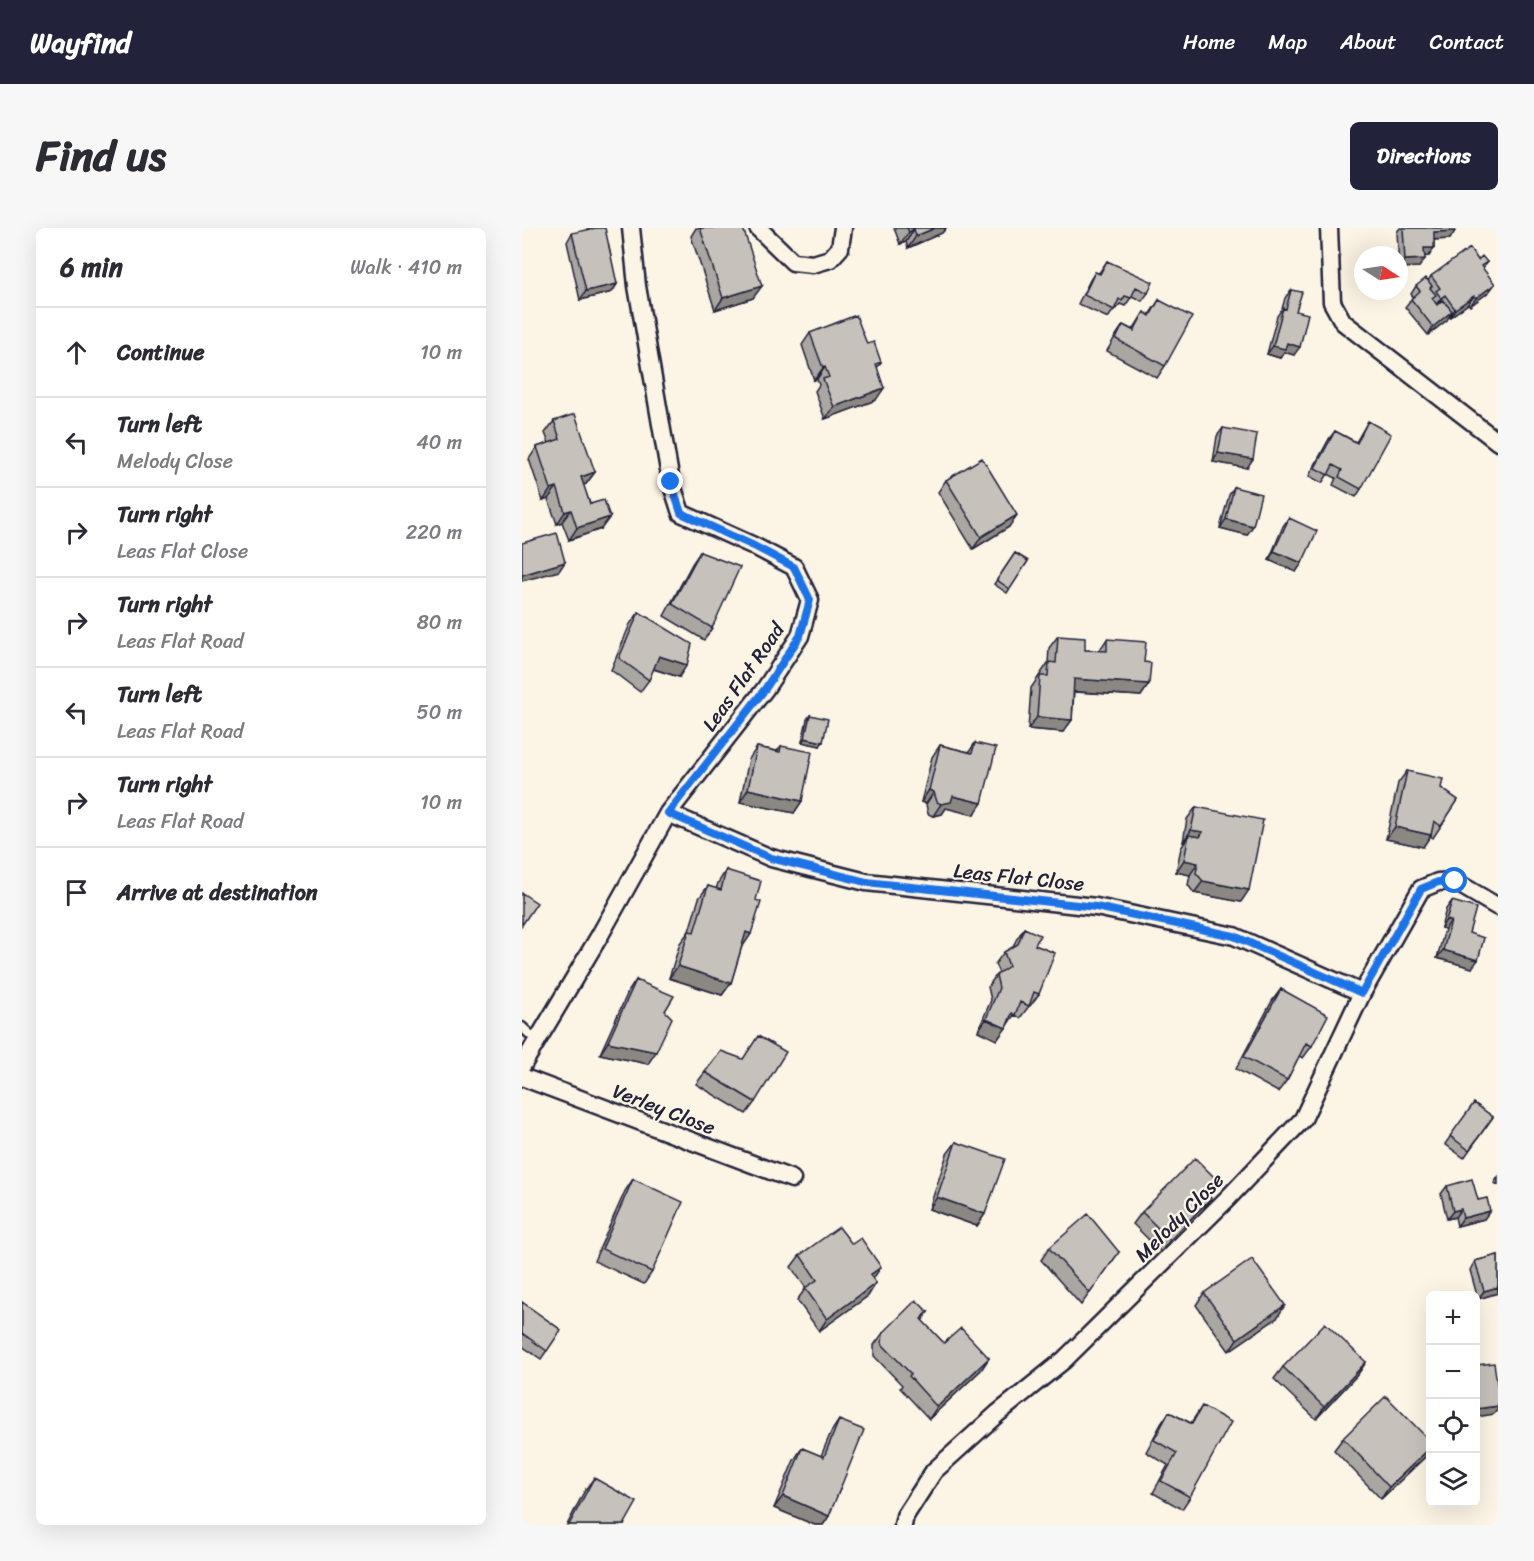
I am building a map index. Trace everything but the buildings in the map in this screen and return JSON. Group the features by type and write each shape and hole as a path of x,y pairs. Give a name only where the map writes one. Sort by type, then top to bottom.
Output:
{"street":[{"name":"Leas Flat Road","path":"522,1066 668,813 765,689 800,636 810,600 794,567 681,513 671,482 637,286 631,228"},
{"path":"758,228 793,262 813,264 830,259 840,248 843,228"},
{"path":"1329,228 1332,302 1343,322 1498,441"},
{"name":"Leas Flat Close","path":"668,813 771,858 866,882 1096,907 1234,936 1362,993"},
{"name":"Melody Close","path":"903,1525 905,1516 934,1471 1064,1360 1228,1198 1303,1119 1362,993 1421,889 1438,882 1455,881 1498,907"},
{"name":"Verley Close","path":"522,1077 792,1179"}],"lane":[{"path":"522,1027 537,1041"}],"route":[{"path":"671,482 681,513 794,567 810,600 800,636 765,689 668,813 771,858 866,882 1096,907 1234,936 1362,993 1421,889 1438,882 1455,881"}]}
